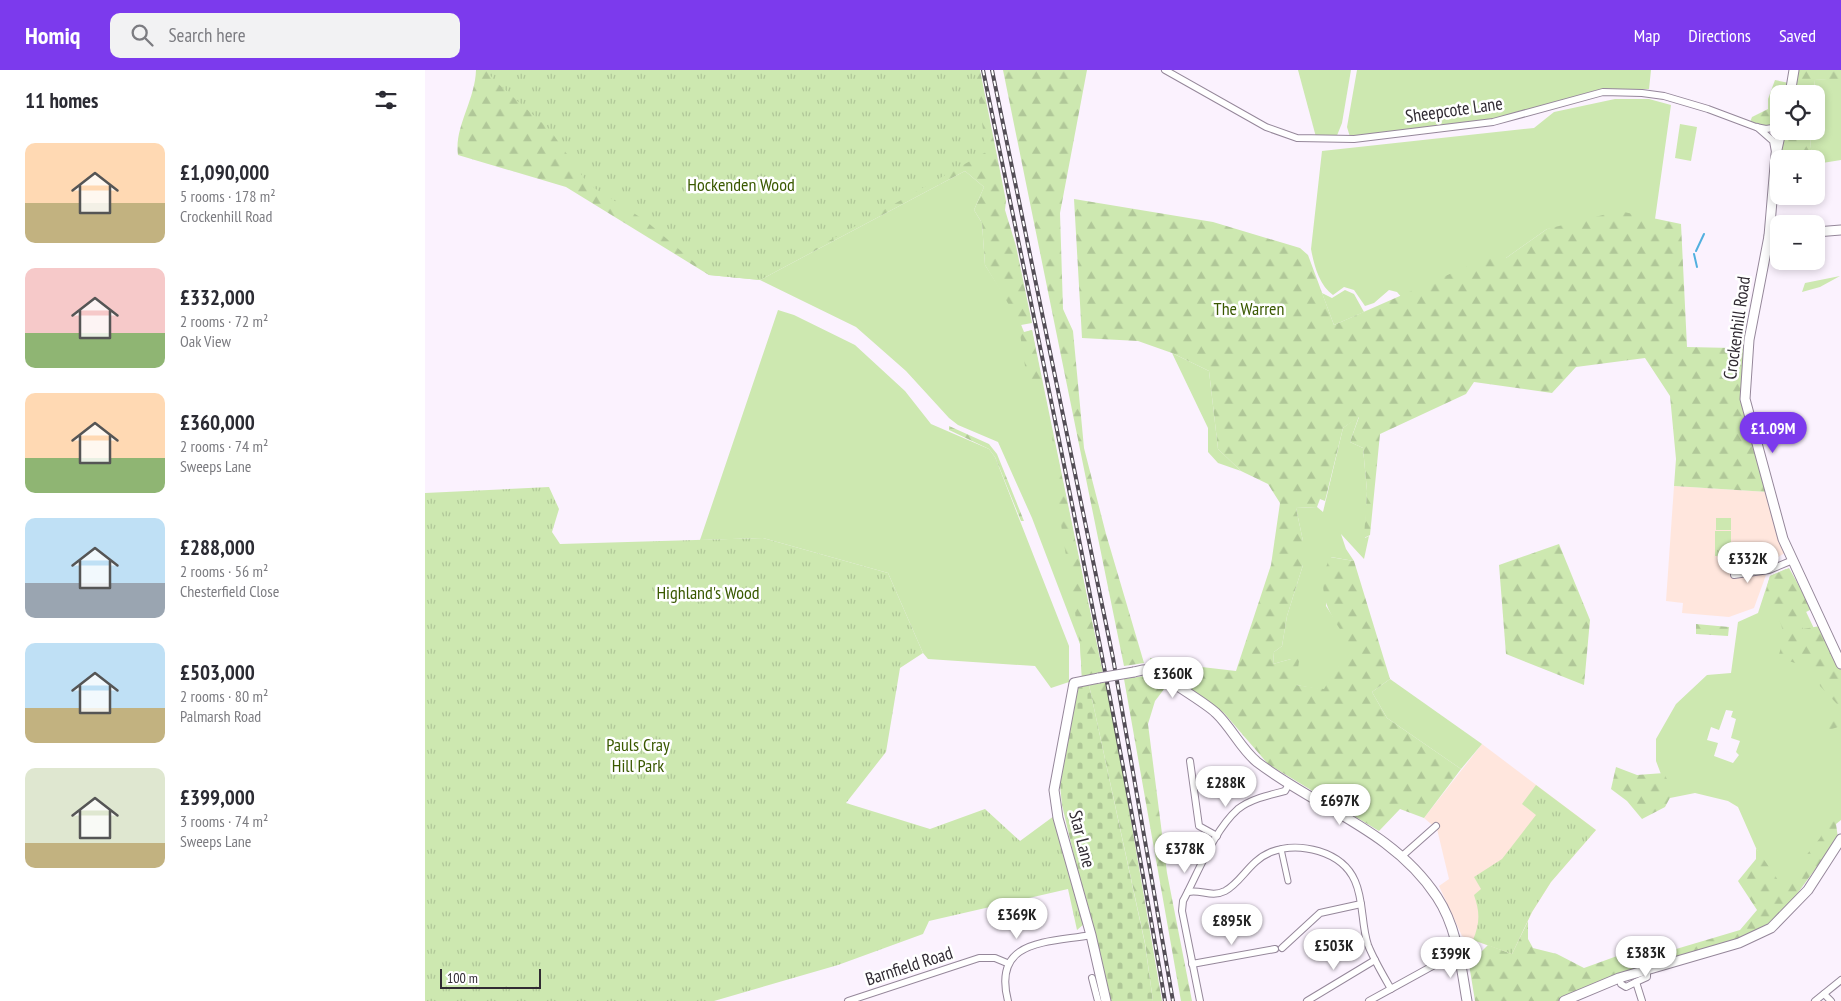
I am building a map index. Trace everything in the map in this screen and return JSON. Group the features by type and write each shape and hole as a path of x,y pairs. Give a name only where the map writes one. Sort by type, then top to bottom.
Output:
{"street":[{"name":"Sheepcote Lane","path":"1165,70 1266,127 1297,138 1348,140 1493,122 1603,92 1642,93 1664,96 1756,126 1766,129 1770,128"},
{"path":"1792,85 1794,70"},
{"name":"Sheepcote Lane","path":"1756,126 1773,141 1775,150"},
{"path":"1825,231 1841,230"},
{"name":"Crockenhill Road","path":"1770,253 1749,340 1745,398 1783,539 1841,664"},
{"path":"1734,575 1769,570 1793,560"},
{"name":"Star Lane","path":"1106,1001 1091,935 1058,818 1054,790 1074,683 1151,670 1215,712 1255,760 1289,784"},
{"path":"1190,760 1199,826 1217,836"},
{"path":"1200,1001 1182,911 1183,901 1217,836 1239,809 1263,797 1285,792 1289,784 1356,821 1401,857 1420,875 1437,897 1450,920 1467,1001"},
{"path":"1401,857 1436,826"},
{"path":"1564,1001 1619,978 1739,943 1771,928 1808,890 1840,844"},
{"path":"1188,892 1195,890 1215,895 1227,890 1249,866 1270,853 1281,849 1297,847 1313,849 1341,864 1355,881 1368,944 1391,989"},
{"path":"1281,849 1288,881"},
{"path":"1282,948 1320,913 1361,904"},
{"path":"1008,1001 1004,980 1007,963 1017,952 1027,947 1091,935"},
{"path":"1192,964 1275,949"},
{"path":"1369,1001 1458,952"},
{"name":"Barnfield Road","path":"848,1001 979,958 995,958 1007,963"},
{"path":"1307,1001 1375,960"},
{"path":"1619,978 1623,986 1637,982 1647,977 1647,969"},
{"path":"1092,978 1098,1001"},
{"path":"1815,1001 1841,980"},
{"path":"1637,982 1642,1001"},
{"path":"1824,994 1831,1001"}],"shaded area":[{"path":"1674,486 1768,492 1785,553 1759,568 1760,575 1766,575 1754,608 1729,617 1682,613 1683,603 1666,601"},
{"path":"1482,744 1596,830 1551,882 1532,912 1512,954 1462,936 1439,886 1449,879 1437,829 1424,818"}],"green space":[{"name":"Hockenden Wood","path":"476,70 980,70 1006,201 1005,210 1016,246 1032,323 1021,325 985,265 982,223 974,210 984,187 965,171 760,280 709,275 566,187 458,155 459,134 475,81"},
{"name":"Hockenden Wood","path":"486,70 975,70 986,152 760,280 709,275 646,221 588,184 550,130 494,80"},
{"path":"1003,70 1087,70 1060,213 1063,309 1073,331 1084,448 1106,534 1144,663 1124,666"},
{"path":"1298,70 1351,70 1342,123 1336,138 1316,137"},
{"path":"1357,70 1651,70 1649,89 1597,90 1504,117 1350,137 1347,127"},
{"path":"1795,70 1841,70 1841,79 1814,80 1814,85 1792,85"},
{"path":"1841,78 1841,160 1825,163 1825,150 1811,150 1810,140 1825,140 1825,85 1814,85 1814,80"},
{"path":"1775,80 1789,83 1789,85 1773,85"},
{"path":"1770,94 1770,126 1766,127 1750,122 1752,117 1768,109"},
{"path":"1615,99 1649,99 1671,105 1655,219 1547,229 1506,258 1403,299 1397,292 1389,290 1374,303 1365,306 1354,290 1344,287 1333,295 1324,286 1316,268 1311,249 1322,151 1534,128 1554,112"},
{"path":"1680,124 1697,127 1691,161 1675,158"},
{"path":"1781,140 1810,140 1811,150 1780,150"},
{"path":"965,171 984,187 974,210 982,223 985,265 1018,317 1024,332 1032,330 1103,674 1082,679 1080,644 1032,518 998,442 958,425 949,418 906,371 856,327 760,280"},
{"name":"The Warren","path":"1074,199 1213,222 1300,248 1308,255 1334,325 1493,255 1506,258 1547,229 1619,211 1681,224 1687,347 1733,348 1745,331 1741,396 1768,492 1674,486 1676,459 1670,396 1645,358 1576,367 1552,393 1474,382 1466,394 1380,434 1370,535 1364,538 1367,491 1363,448 1350,442 1359,417 1343,428 1325,501 1320,499 1317,507 1296,508 1303,541 1303,565 1287,616 1282,646 1274,652 1273,664 1291,659 1300,653 1296,685 1324,689 1351,646 1327,604 1323,583 1325,570 1330,557 1354,561 1390,679 1372,692 1387,718 1461,769 1424,818 1400,809 1379,831 1268,764 1224,713 1150,666 1150,658 1176,664 1236,671 1271,565 1280,503 1268,484 1241,471 1218,449 1209,371 1172,353 1138,341 1082,338"},
{"path":"1840,276 1820,287 1802,292 1805,283"},
{"path":"1345,290 1354,294 1364,312 1334,325 1322,293 1332,298"},
{"path":"778,310 794,315 855,345 905,391 931,424 989,449 995,457 1069,646 1069,682 1051,688 1035,666 928,659 923,653 888,573 763,538 700,540"},
{"path":"1032,330 1042,383 1035,392 1028,385 1020,334"},
{"path":"1172,353 1209,371 1218,449 1241,471 1218,463 1208,452 1208,428"},
{"path":"1359,416 1350,442 1363,448 1367,491 1365,538 1369,536 1364,559 1341,534 1346,549 1354,561 1331,557 1326,606 1352,646 1324,690 1296,685 1291,659 1273,664 1274,652 1282,646 1287,616 1303,565 1303,541 1296,508 1317,507 1323,512 1343,428"},
{"path":"1051,425 1103,674 1082,679 1080,644 1060,518"},
{"path":"949,426 989,444 997,454 1024,521 1021,521 995,457 989,449 949,430"},
{"name":"Pauls Cray Hill Park","path":"549,487 559,509 552,532 560,544 763,538 888,573 923,653 900,668 886,752 846,803 930,829 985,809 1020,841 1054,816 1084,924 1077,930 1068,889 929,921 923,934 838,965 714,1001 425,1001 425,493"},
{"path":"1716,518 1731,518 1731,530 1716,530"},
{"path":"1715,531 1731,531 1731,557 1715,556"},
{"path":"1559,544 1590,620 1584,685 1506,654 1499,565"},
{"path":"1789,568 1812,609 1798,616 1803,629 1820,626 1841,670 1841,726 1829,730 1826,709 1837,704 1820,686 1816,669 1778,658 1783,633 1782,627 1775,615 1763,602 1770,576"},
{"path":"1786,569 1833,669 1841,693 1841,809 1786,903 1756,848 1738,807 1728,801 1695,793 1670,798 1656,761 1656,739 1676,704 1707,675 1731,673 1738,622 1758,613 1770,576","holes":["1726,710 1733,711 1731,717 1736,719 1731,738 1740,741 1736,752 1739,755 1733,763 1714,756 1718,743 1707,740 1711,727 1719,730"]},
{"path":"1696,624 1729,627 1728,636 1696,634"},
{"path":"1151,675 1168,684 1155,701 1148,724 1167,873 1192,1001 1181,1001 1124,679"},
{"path":"1390,679 1482,744 1461,769 1387,718 1372,692"},
{"path":"1107,682 1162,1001 1153,1001 1145,943 1089,685"},
{"path":"1089,685 1145,944 1153,1001 1108,1001 1062,805 1060,785 1077,687"},
{"path":"1616,767 1637,775 1664,773 1673,792 1665,807 1642,819 1627,801 1611,789"},
{"path":"1536,785 1596,830 1551,882 1532,912 1512,954 1473,940 1478,918 1474,895 1481,889 1474,877 1502,859 1536,815 1522,804"},
{"path":"1841,801 1841,820 1836,824 1838,838 1797,894 1773,921 1743,937 1558,1001 1475,1001 1469,964 1488,945 1512,954 1528,921 1528,939 1533,948 1557,954 1584,968 1667,938 1666,952 1740,930 1757,910 1738,881 1756,859 1756,848 1782,886 1820,838"}],"waterway":[{"path":"1696,251 1704,234"},
{"path":"1694,254 1697,267"}],"railway":[{"path":"983,70 1101,651 1165,1001"},
{"path":"992,70 1113,658 1173,1001"}],"park label":[{"name":"Highland's Wood","path":"708,593"}]}
